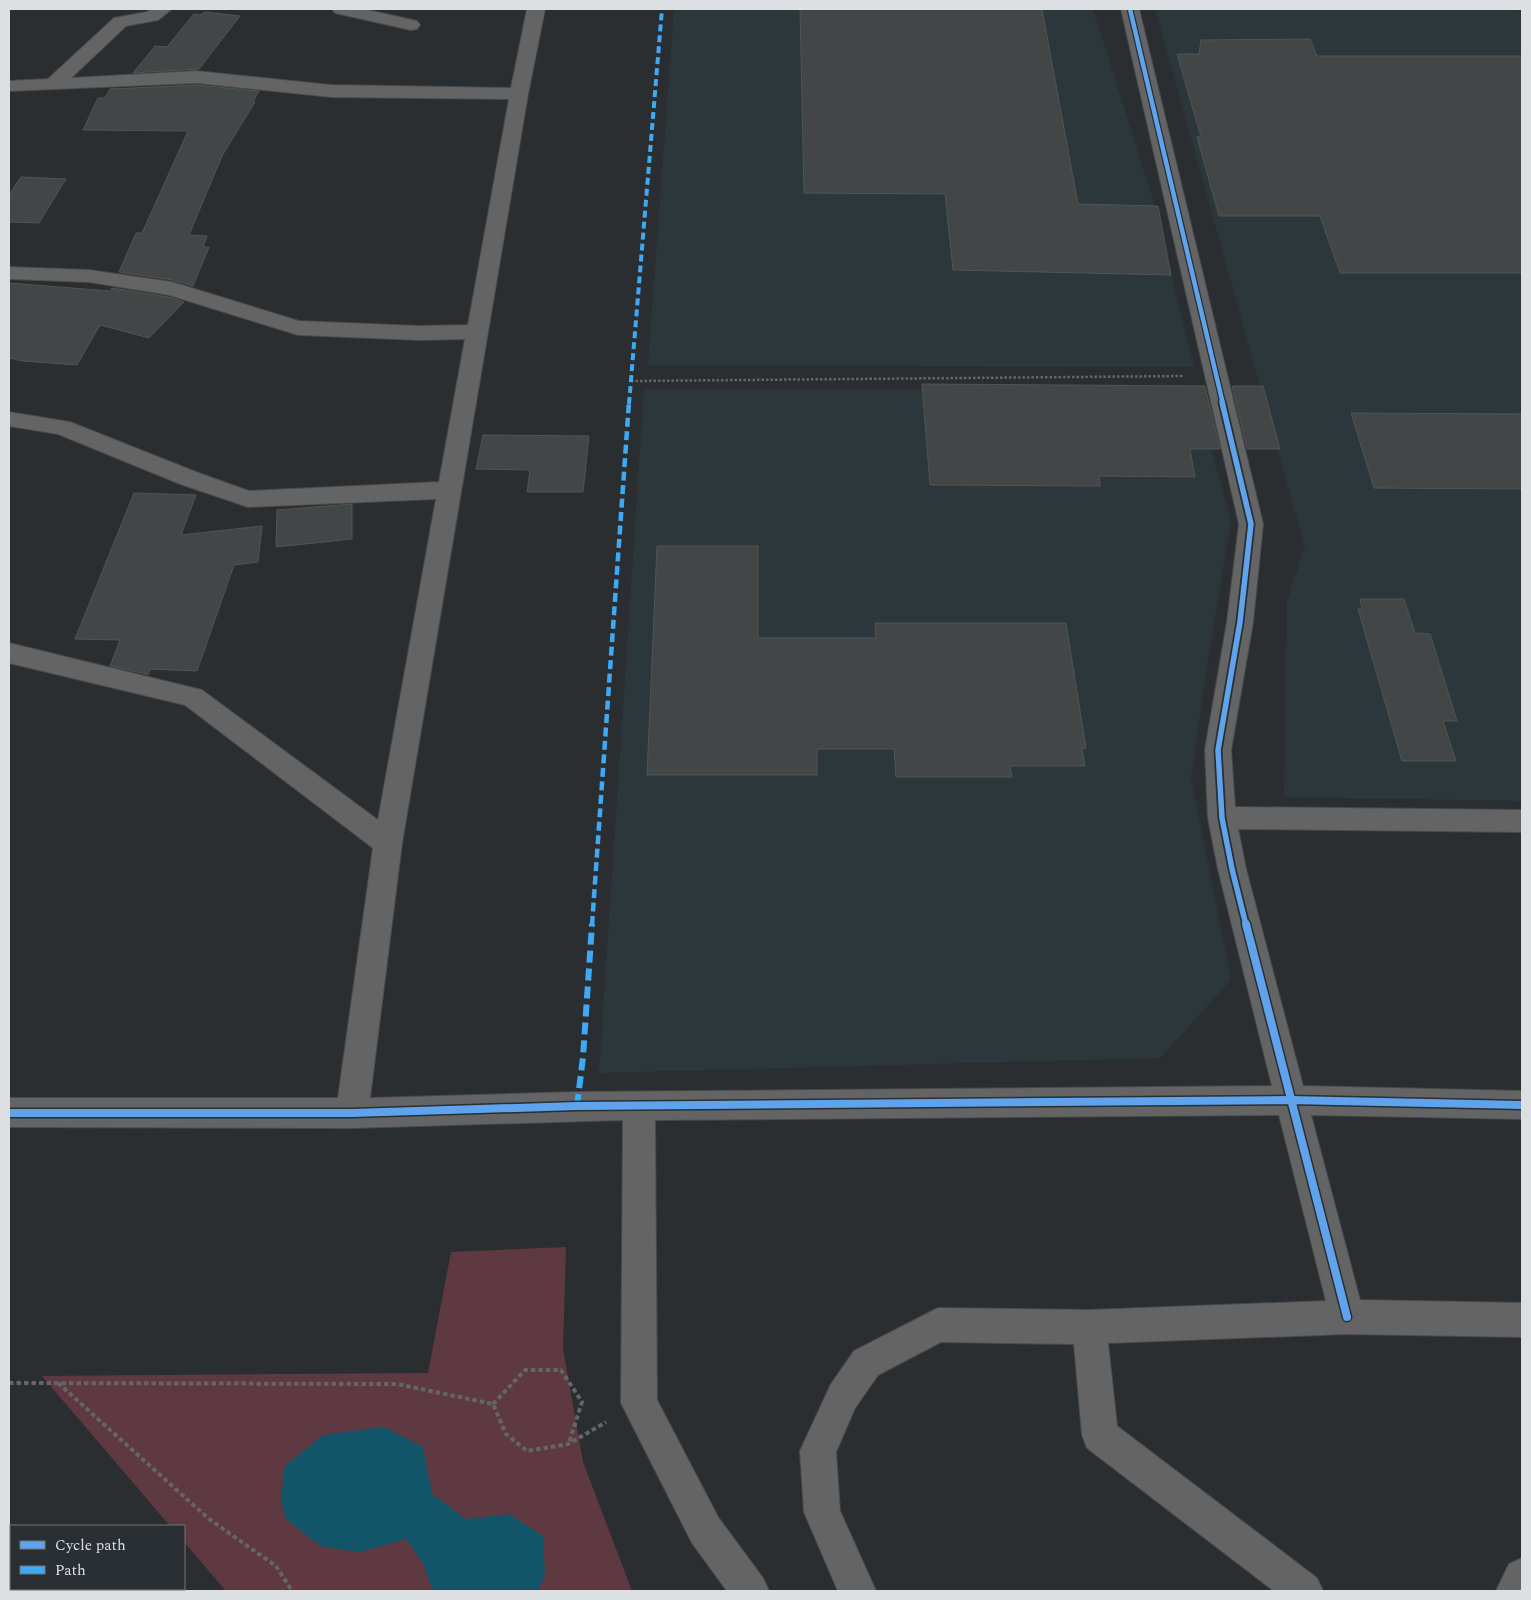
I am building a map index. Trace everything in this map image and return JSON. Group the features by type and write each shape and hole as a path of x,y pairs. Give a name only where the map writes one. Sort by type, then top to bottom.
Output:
{"street":[{"path":"52,85 120,22 152,16 163,9"},
{"path":"341,9 411,25"},
{"path":"352,1113 388,843 519,94 536,9"},
{"path":"1130,9 1252,524 1240,622 1218,750 1222,818 1232,869 1347,1317"},
{"path":"9,86 196,77 331,91 519,94"},
{"path":"9,273 90,276 172,289 298,328 418,333 478,332"},
{"path":"9,419 62,427 188,478 248,499 450,490"},
{"path":"9,653 193,697 388,843"},
{"path":"1222,818 1522,821"},
{"path":"9,1113 352,1113 639,1106 1290,1100 1522,1105"},
{"path":"639,1106 639,1403 705,1530 750,1591"},
{"path":"857,1591 822,1512 818,1451 843,1396 866,1363 938,1325 1089,1327 1347,1317 1522,1320"},
{"path":"1089,1327 1100,1435 1304,1591"},
{"path":"1515,1591 1522,1577"}],"path":[{"path":"631,381 1217,376"},
{"path":"493,1404 525,1370 562,1370 582,1402 568,1444"},
{"path":"9,1382 397,1384 493,1404"},
{"path":"57,1383 209,1519 276,1566 292,1591"},
{"path":"493,1404 506,1434 528,1451 568,1444 639,1403"}],"shaded area":[{"path":"674,9 1093,9 1152,196 1194,367 648,365"},
{"path":"1155,9 1500,9 1522,11 1522,801 1284,797 1287,601 1305,547"},
{"path":"644,389 1194,389 1231,520 1191,779 1231,980 1160,1058 599,1073"},
{"path":"566,1247 563,1349 583,1462 632,1591 226,1591 185,1543 185,1525 169,1525 42,1376 428,1373 451,1252"}],"water":[{"path":"384,1427 423,1447 432,1494 466,1519 509,1514 543,1536 545,1575 538,1591 436,1591 432,1589 423,1563 406,1539 360,1552 320,1546 286,1519 281,1500 285,1466 323,1435"}],"building":[{"path":"800,9 1042,9 1078,204 1158,206 1171,275 953,270 945,194 804,193"},
{"path":"204,12 240,16 199,69 133,73 155,46 167,47 194,14 201,15"},
{"path":"1310,39 1317,56 1522,56 1522,273 1340,273 1320,216 1219,216 1197,137 1201,137 1177,54 1199,54 1201,40"},
{"path":"196,85 259,91 253,102 255,102 222,156 189,235 207,236 203,247 209,247 193,286 172,280 119,272 136,233 142,233 188,131 83,130 98,98 105,98 110,89"},
{"path":"21,177 66,179 39,223 9,222 9,195"},
{"path":"9,283 110,291 112,288 169,297 184,302 149,338 100,325 77,365 23,361 9,358"},
{"path":"922,384 1205,386 1220,449 1190,449 1195,477 1099,476 1100,486 930,485"},
{"path":"1232,386 1263,386 1280,449 1247,449"},
{"path":"1351,413 1522,414 1522,489 1374,488"},
{"path":"483,435 589,436 583,492 527,492 530,470 476,469"},
{"path":"134,493 196,495 181,535 262,526 258,562 234,565 197,671 150,669 148,675 110,666 120,640 75,639"},
{"path":"352,504 352,539 276,547 277,510"},
{"path":"657,546 758,546 758,638 876,638 875,623 1066,623 1086,748 1082,749 1085,766 1010,766 1012,777 896,777 894,749 817,749 817,775 647,775"},
{"path":"1360,599 1404,599 1415,633 1430,634 1457,721 1443,721 1456,761 1402,761 1358,609 1362,609"}],"marked path":[{"path":"577,1106 583,1057 631,381 662,9"}],"cycle path":[{"path":"1130,9 1251,524 1240,622 1218,750 1222,818 1232,869 1347,1317"},
{"path":"9,1113 352,1113 577,1106 1290,1100 1522,1105"}]}
